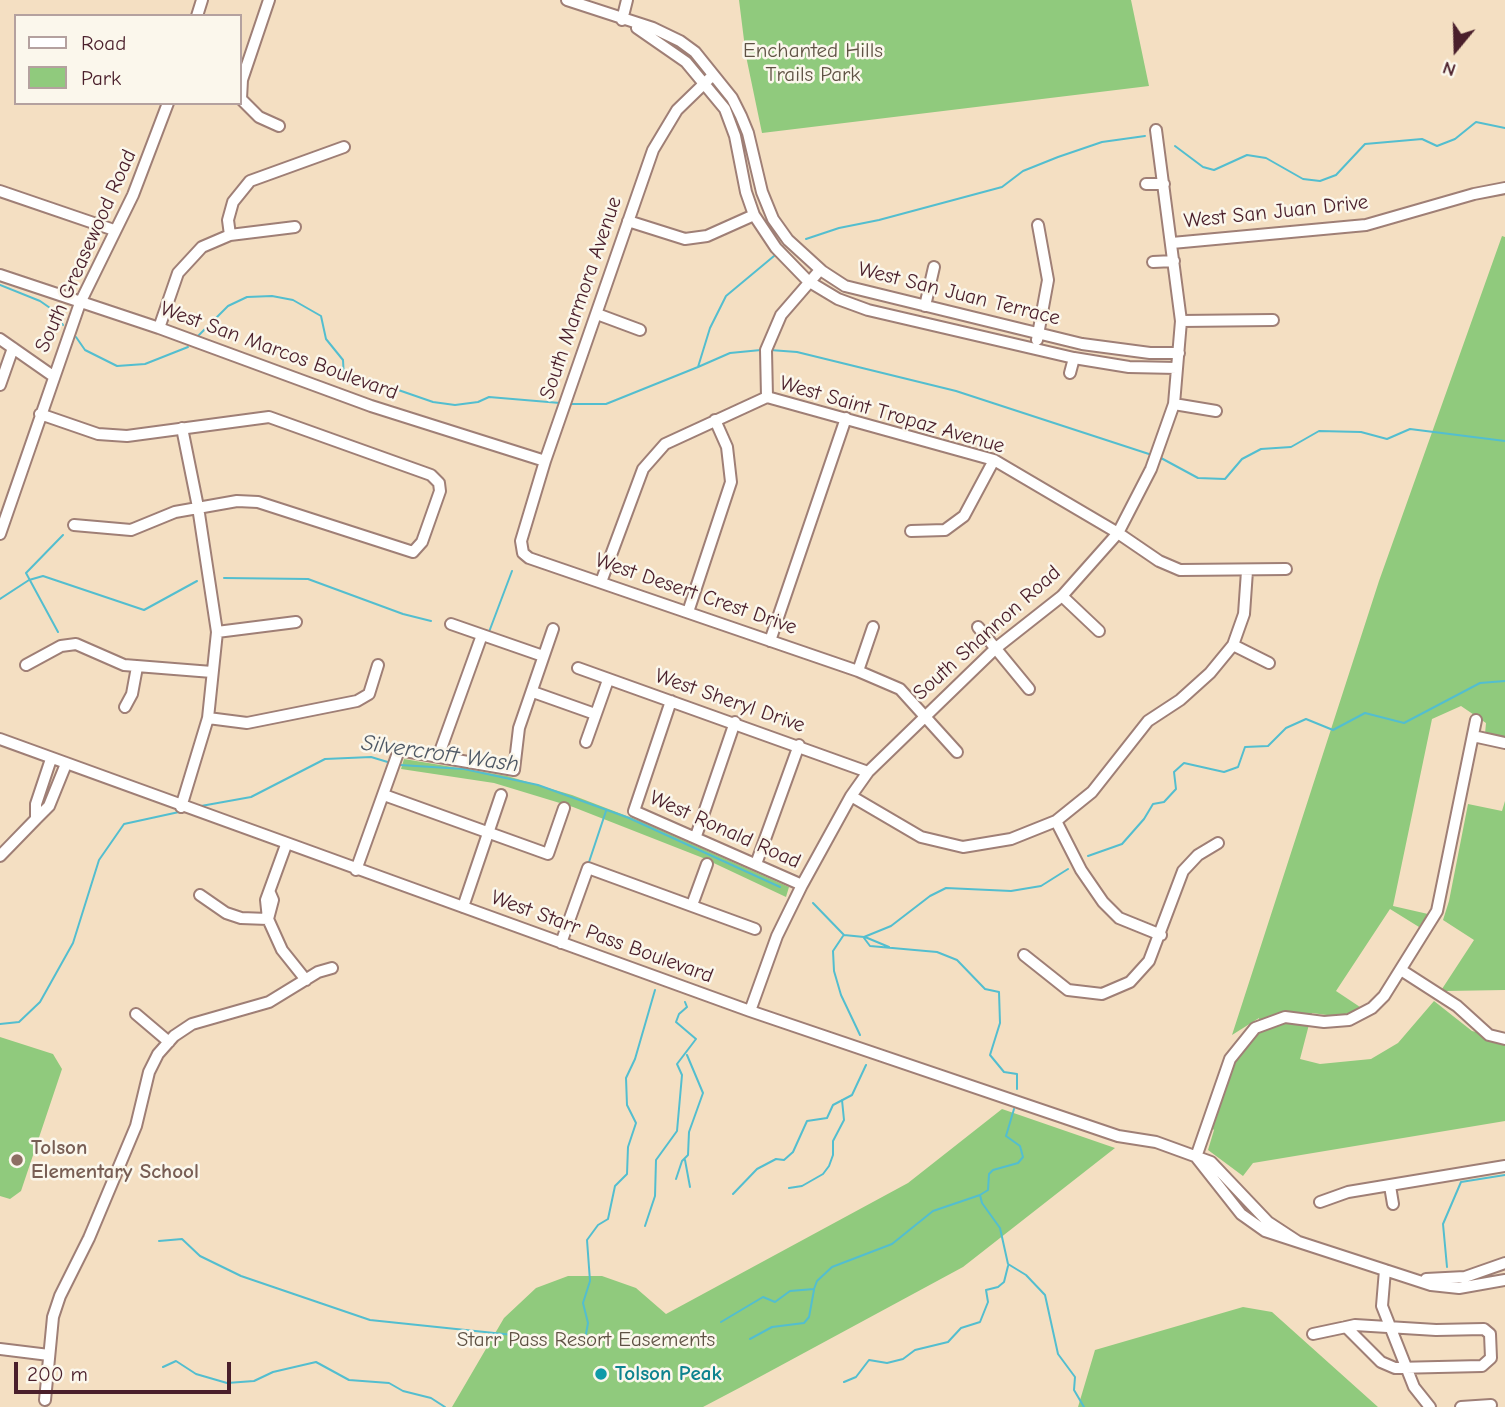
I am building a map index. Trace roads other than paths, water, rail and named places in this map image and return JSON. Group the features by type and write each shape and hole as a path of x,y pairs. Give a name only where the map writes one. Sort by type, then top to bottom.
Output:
{"street":[{"path":"242,80 269,0"},
{"name":"West San Juan Terrace","path":"567,0 622,20 710,78 732,99 748,133 759,184 774,219 788,240 820,270 845,286 1131,352 1179,353"},
{"path":"622,20 627,0"},
{"name":"West San Juan Terrace","path":"710,78 735,136 746,192 754,215 776,248 808,281 838,299 868,310 1074,358 1139,368 1177,368"},
{"name":"South Marmora Avenue","path":"519,554 545,461 628,221 665,125 710,78"},
{"path":"242,100 259,117 279,126"},
{"name":"South Greasewood Road","path":"0,534 80,303 152,152 166,105"},
{"name":"South Shannon Road","path":"750,1011 777,936 802,885 851,796 868,772 996,648 1062,596 1118,533 1151,469 1174,404 1181,321 1156,130"},
{"path":"230,236 228,220 233,202 250,181 344,147"},
{"path":"1146,184 1164,184"},
{"name":"West San Juan Drive","path":"1172,243 1318,232 1366,225 1474,194 1505,188"},
{"path":"0,191 114,230"},
{"path":"628,221 685,239 707,236 754,215"},
{"path":"1035,348 1048,280 1038,225"},
{"path":"159,328 178,273 188,259 202,247 230,236 295,227"},
{"path":"1153,262 1174,261"},
{"path":"925,306 934,267"},
{"path":"767,397 764,354 781,315 820,270"},
{"name":"West San Marcos Boulevard","path":"0,275 159,328 371,406 545,461"},
{"path":"597,314 640,330"},
{"path":"1181,321 1273,320"},
{"path":"0,339 53,376"},
{"path":"0,385 13,348"},
{"path":"1070,373 1074,358"},
{"name":"West Saint Tropaz Avenue","path":"601,582 643,469 665,444 767,397 994,460 1118,533 1159,561 1180,570 1286,569"},
{"path":"1174,404 1216,411"},
{"path":"40,414 98,434 127,436 269,417 442,481 422,542 414,555 258,502 198,507 158,517 131,530 74,525"},
{"path":"770,641 846,418"},
{"path":"688,612 731,482 727,447 715,420"},
{"path":"181,807 208,718 218,632 182,428"},
{"path":"911,531 945,530 964,516 994,460"},
{"path":"1027,480 1034,470"},
{"name":"West Desert Crest Drive","path":"519,554 858,671 900,689 957,752"},
{"path":"851,796 922,837 963,847 1011,839 1056,821 1091,792 1148,721 1180,700 1210,673 1233,646 1244,614 1247,570"},
{"path":"1062,596 1099,631"},
{"path":"218,632 296,622"},
{"path":"451,624 543,656"},
{"path":"858,671 873,626"},
{"path":"978,627 1029,689"},
{"path":"356,870 399,750 514,771 519,728 553,629"},
{"path":"438,757 482,635"},
{"path":"26,665 61,646 76,644 113,661 137,667 212,672"},
{"path":"1233,646 1269,663"},
{"path":"208,718 247,723 366,700 379,665"},
{"path":"125,706 132,694 137,667"},
{"name":"West Sheryl Drive","path":"578,668 735,722 868,772"},
{"path":"586,742 608,680"},
{"path":"533,692 595,714"},
{"name":"West Ronald Road","path":"671,701 634,811 696,836 802,885"},
{"path":"1196,1157 1229,1060 1253,1030 1269,1021 1285,1017 1334,1023 1359,1017 1384,996 1401,970 1439,904 1476,720"},
{"path":"696,836 735,722"},
{"path":"1473,736 1505,743"},
{"name":"West Starr Pass Boulevard","path":"0,739 181,807 750,1011 1118,1136 1156,1142 1211,1162 1268,1222 1297,1241 1431,1285 1459,1288 1505,1280"},
{"path":"757,864 799,745"},
{"path":"36,819 51,759"},
{"path":"0,856 36,819 53,795 65,764"},
{"path":"41,792 53,795"},
{"path":"384,795 548,854 564,808"},
{"path":"463,907 501,796"},
{"path":"1056,821 1081,870 1103,902 1119,918 1161,935"},
{"path":"1024,955 1068,990 1102,994 1130,982 1149,961 1183,871 1198,855 1218,843"},
{"path":"286,845 271,881 267,900 268,919 282,950 306,980"},
{"path":"692,905 706,864"},
{"path":"561,943 589,868 755,929"},
{"path":"200,895 226,913 241,918 268,919"},
{"path":"45,1400 53,1317 136,1126 149,1072 169,1042 192,1024 269,1002 332,968"},
{"path":"1401,970 1457,1006 1489,1035 1505,1039"},
{"path":"136,1014 169,1042"},
{"path":"1320,1202 1348,1192 1505,1166"},
{"path":"1390,1186 1393,1204"},
{"name":"West Starr Pass Boulevard","path":"1406,1277 1465,1277 1505,1263"},
{"path":"1385,1270 1380,1299 1419,1397 1430,1407"},
{"path":"1313,1335 1346,1327 1483,1329 1490,1334 1491,1358 1482,1366 1408,1370 1381,1362 1346,1327"},
{"path":"0,1349 49,1355"},
{"path":"1461,1407 1491,1405"}],"waterway":[{"path":"1175,146 1203,167 1214,170 1247,155 1266,158 1303,179 1320,181 1336,175 1365,144 1422,139 1437,146 1455,139 1476,122 1505,128"},
{"path":"806,239 839,228 1002,187 1023,171 1058,157 1102,142 1145,136"},
{"path":"569,404 606,404 698,367 710,328 726,296 774,256"},
{"path":"0,285 40,301 53,310 63,325"},
{"path":"198,336 228,306 247,297 272,296 293,300 321,316 326,339 343,360 344,378 357,384 381,384 433,402 455,405 478,402 489,397 560,403"},
{"path":"76,337 85,350 117,366 145,364 188,347"},
{"path":"698,367 730,353 761,350"},
{"path":"770,350 797,352 956,391 1152,455"},
{"path":"1161,458 1198,478 1225,479 1242,459 1261,449 1291,447 1319,431 1361,432 1387,439 1410,429 1505,441"},
{"path":"58,632 26,573 63,535"},
{"path":"489,632 512,571"},
{"path":"0,599 29,580 43,576 144,610 197,581"},
{"path":"224,578 308,579 403,614 431,621"},
{"name":"Silvercroft Wash","path":"1088,856 1122,844 1153,804 1164,802 1176,789 1174,772 1184,763 1224,772 1238,767 1245,747 1268,746 1286,728 1306,719 1333,730 1365,713 1404,723 1480,683 1505,681"},
{"name":"Silvercroft Wash","path":"201,806 251,797 325,759 371,757 391,763"},
{"name":"Silvercroft Wash","path":"400,765 464,769 538,785 629,818 780,887"},
{"path":"588,865 606,811"},
{"name":"Silvercroft Wash","path":"0,1024 19,1022 40,1002 73,943 99,860 124,824 179,812"},
{"name":"Silvercroft Wash","path":"813,903 844,935 864,937 891,926 930,896 946,888 1011,891 1041,886 1068,869"},
{"path":"843,936 833,951 834,971 841,995 860,1035"},
{"path":"865,937 889,947"},
{"path":"864,938 870,946 937,952 957,960 985,989 999,992 1000,1023 990,1055 1004,1072 1017,1074 1017,1089"},
{"path":"586,1334 588,1323 583,1303 590,1281 587,1240 598,1225 608,1219 615,1186 627,1174 628,1147 636,1123 627,1105 626,1078 635,1059 655,990"},
{"path":"645,1226 655,1196 656,1160 677,1131 682,1075 677,1064 696,1039 676,1022 679,1014 687,1007 685,1002"},
{"path":"676,1179 682,1161 688,1155 689,1132 703,1093 687,1055"},
{"path":"733,1194 757,1169 776,1159 784,1160 793,1152 807,1121 827,1118 833,1105 852,1095 866,1065"},
{"path":"789,1188 802,1186 823,1174 829,1166 833,1155 833,1141 844,1120 842,1100"},
{"path":"1014,1109 1006,1136 1020,1146 1023,1157 1018,1163 993,1170 989,1174 988,1190 980,1195 982,1203 1000,1228 1008,1264 1026,1275 1045,1295 1058,1354 1075,1377 1074,1390 1084,1407"},
{"path":"685,1160 690,1187"},
{"path":"1447,1267 1443,1224 1461,1182 1505,1175"},
{"path":"721,1322 763,1297 775,1302 790,1291 814,1289 817,1281 832,1267 892,1244 933,1211 980,1195"},
{"path":"159,1241 182,1239 200,1256 241,1276 370,1320 523,1336"},
{"path":"844,1382 856,1377 869,1360 887,1363 903,1359 915,1350 948,1342 961,1328 980,1322 988,1302 986,1290 998,1287 1004,1282 1008,1266"},
{"path":"750,1339 772,1327 804,1323 809,1317 814,1290"},
{"path":"163,1367 176,1361 196,1374 227,1383 254,1381 273,1372 316,1362 349,1380 389,1383 403,1391 431,1398 445,1407"}],"place":[{"name":"Tolson Elementary School","path":"17,1160"},
{"name":"Tolson Peak","path":"601,1374"}],"park label":[{"name":"Enchanted Hills Trails Park","path":"813,63"},
{"name":"Starr Pass Resort Easements","path":"586,1340"}]}
